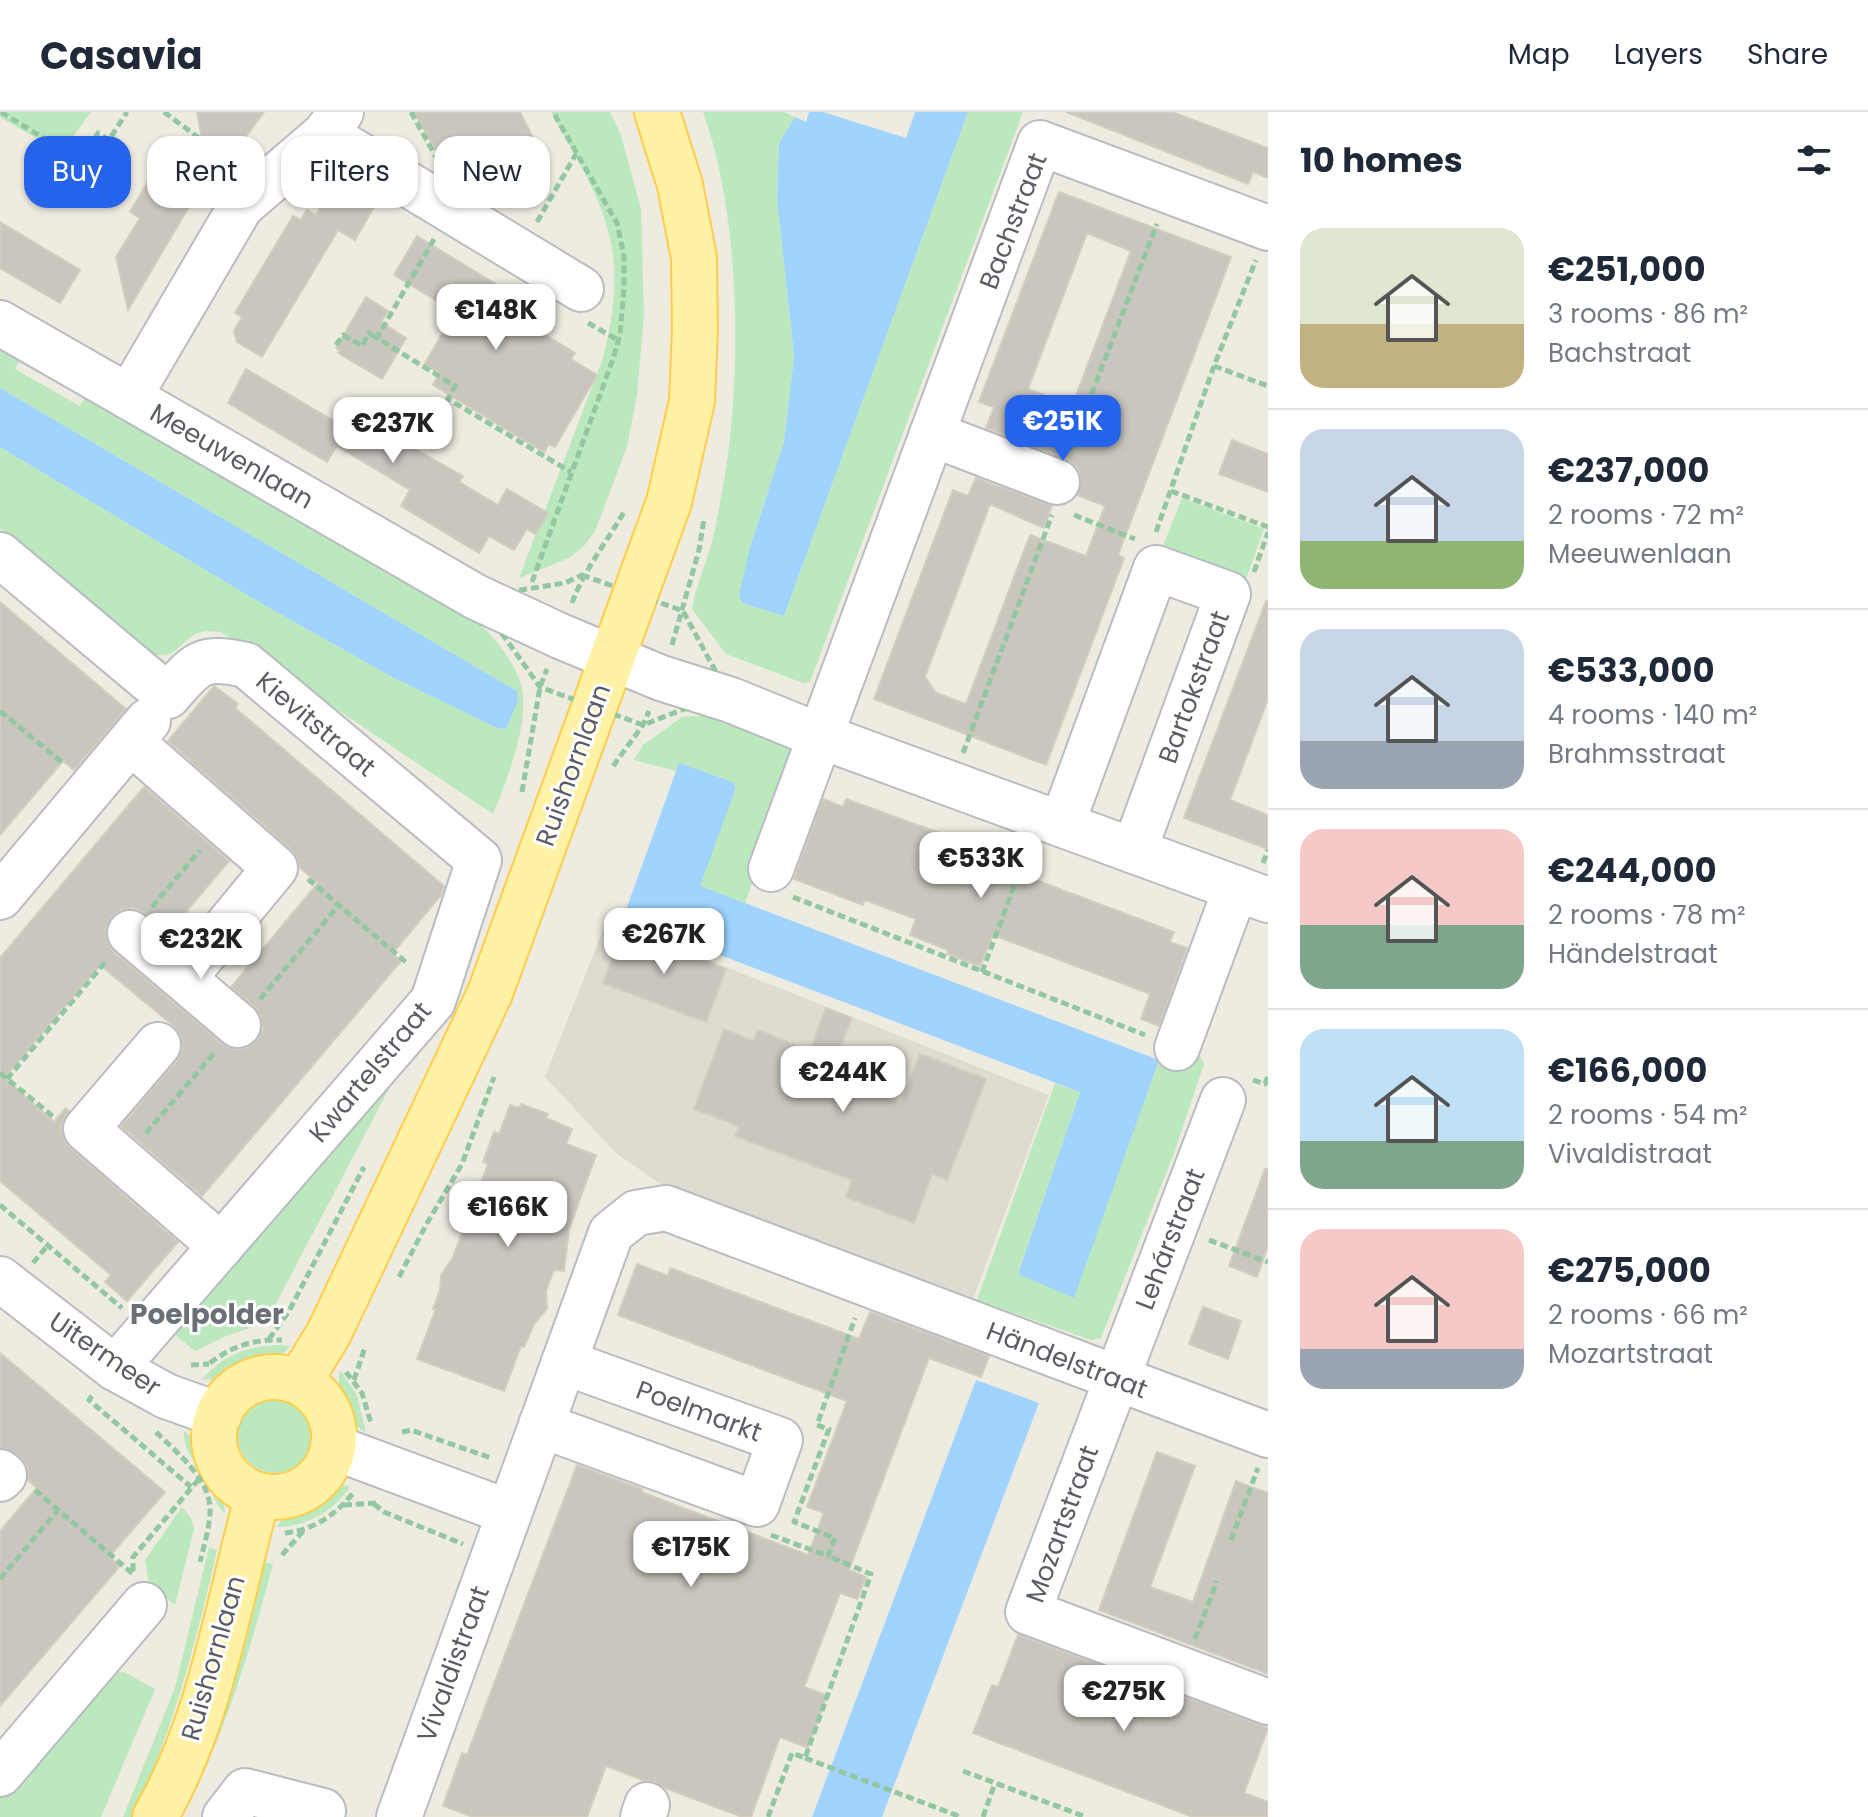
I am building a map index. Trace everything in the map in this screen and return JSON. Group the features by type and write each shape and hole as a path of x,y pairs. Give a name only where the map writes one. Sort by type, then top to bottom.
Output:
{"main road":[{"name":"Ruishornlaan","path":"299,1382 329,1333 490,993 669,502 692,401 694,258 680,185 657,112"},
{"path":"276,1377 299,1382 318,1396 327,1409 333,1424 333,1447 321,1474 306,1487 278,1497 258,1495 232,1480 221,1463 214,1434 219,1415 232,1395 252,1381 276,1377"},
{"name":"Ruishornlaan","path":"155,1817 169,1792 198,1722 258,1495"}],"street":[{"name":"Meeuwenlaan","path":"265,186 333,123"},
{"path":"333,123 451,211 581,289"},
{"name":"Bachstraat","path":"771,869 1040,143 1268,228"},
{"name":"Meeuwenlaan","path":"240,208 129,397 476,597 611,658 1252,894"},
{"path":"0,323 129,397"},
{"path":"932,434 1063,497"},
{"path":"0,555 168,696"},
{"path":"1051,820 1154,557"},
{"name":"Bartokstraat","path":"1134,851 1228,594 1154,557"},
{"name":"Kievitstraat","path":"0,897 195,665 219,659 246,665 479,860"},
{"path":"131,742 275,868 184,978"},
{"name":"Kwartelstraat","path":"115,1368 433,1001 479,860"},
{"path":"1177,1048 1252,894"},
{"path":"130,933 238,1025"},
{"path":"158,1045 86,1129 221,1246"},
{"name":"Lehárstraat","path":"1116,1378 1223,1100"},
{"name":"Händelstraat","path":"611,1233 636,1213 666,1208 1116,1378 1266,1444"},
{"name":"Vivaldistraat","path":"399,1817 611,1233"},
{"name":"Uitermeer","path":"0,1279 115,1368 182,1404 219,1415"},
{"name":"Poelmarkt","path":"541,1425 757,1504 780,1440 564,1362"},
{"name":"Mozartstraat","path":"1116,1378 1028,1612 1268,1702"},
{"path":"333,1447 508,1512"},
{"path":"0,1774 144,1605"},
{"path":"225,1817 245,1791 323,1811 321,1817"}],"path":[{"path":"1,112 81,161 98,133 109,140 127,112"},
{"path":"164,112 196,136"},
{"path":"529,591 613,359 622,314 624,256 617,223 553,112"},
{"path":"520,253 577,153"},
{"path":"377,338 451,211"},
{"path":"1063,497 1154,557 1171,491 1214,366 1252,269"},
{"path":"336,345 343,335 362,346 369,333 455,386 448,399 571,472"},
{"path":"1214,366 1268,386"},
{"path":"1171,491 1268,527"},
{"path":"582,575 596,559 625,509"},
{"path":"519,807 540,687"},
{"path":"0,711 93,789"},
{"path":"982,972 1051,820"},
{"path":"275,868 292,866 437,988"},
{"path":"771,869 765,887 1177,1048"},
{"path":"0,1073 73,1133 86,1129"},
{"path":"0,1205 147,1329"},
{"path":"1174,1227 1268,1262"},
{"path":"794,1522 829,1429 817,1425 867,1284"},
{"path":"115,1368 89,1400 191,1487"},
{"path":"398,1434 411,1430 524,1470"},
{"path":"1231,1540 1266,1444"},
{"path":"179,1455 207,1493 210,1510"},
{"path":"1,1475 19,1476 133,1574 133,1557 199,1479"},
{"path":"374,1503 384,1512 493,1556"},
{"path":"0,1579 58,1510"},
{"path":"805,1758 871,1574 828,1556"},
{"path":"1183,1670 1217,1581"},
{"path":"768,1817 792,1753 961,1817"},
{"path":"963,1771 1086,1817"},
{"path":"983,1817 995,1783"}],"shaded area":[{"path":"607,920 1049,1095 973,1299 659,1183 616,1153 545,1077"}],"green space":[{"path":"0,112 91,112 73,136 32,136 0,117"},
{"path":"551,112 610,112 621,135 641,209 644,315 637,395 627,447 595,531 585,545 569,558 519,578 602,361 609,333 614,287 611,243 601,208"},
{"path":"703,112 784,112 795,117 779,143 777,198 794,356 784,442 750,547 742,603 784,616 968,112 1023,112 810,682 803,683 726,654 692,609 713,539 722,492 729,449 735,351 735,300 725,200 716,154"},
{"path":"0,343 22,356 15,369 80,406 88,392 469,613 510,660 523,694 519,739 493,814 221,632 201,632 165,655 147,652 0,528 0,447 259,602 392,677 497,728 506,729 518,701 517,691 0,388"},
{"path":"1182,498 1264,529 1245,582 1161,551"},
{"path":"728,714 801,742 745,903 699,886 736,788 733,782 680,764 676,771 634,760 643,745 682,717"},
{"path":"1198,1053 1204,1064 1174,1153 1101,1338 1091,1340 977,1300 1055,1083 1080,1092 1018,1273 1073,1297 1159,1060"},
{"path":"403,1062 272,1311 255,1326 195,1351 170,1331"},
{"path":"277,1345 290,1346 275,1359 225,1377 202,1379 218,1364 236,1354"},
{"path":"340,1370 357,1395 366,1433 343,1406 339,1389"},
{"path":"275,1399 289,1402 301,1410 309,1422 312,1436 309,1450 301,1462 289,1470 275,1473 261,1470 249,1462 241,1450 238,1436 241,1422 249,1410 261,1402"},
{"path":"184,1431 211,1469 221,1492 225,1513 188,1451"},
{"path":"342,1485 350,1486 336,1503 319,1516 299,1524 277,1527 289,1512 305,1500"},
{"path":"182,1507 191,1518 194,1529 175,1605 149,1584 145,1560"},
{"path":"209,1547 217,1550 172,1719 133,1817 123,1817 175,1688"},
{"path":"264,1562 273,1564 247,1657 215,1746 188,1805 184,1802 224,1705"},
{"path":"105,1670 124,1672 155,1689 101,1817 0,1817 0,1784"}],"water":[{"path":"809,112 823,112 906,138 915,112 968,112 784,616 742,603 739,595 750,547 784,442 794,356 777,199 779,143 795,117 806,122"},
{"path":"0,388 517,691 518,701 506,729 497,728 392,677 259,602 0,447"},
{"path":"679,763 733,782 736,788 700,886 1159,1060 1074,1298 1018,1274 1080,1092 623,918"},
{"path":"976,1380 1039,1403 882,1817 812,1817"}],"building":[{"path":"197,112 264,112 246,136 201,136"},
{"path":"414,112 520,112 532,136 434,136 434,147"},
{"path":"1066,112 1172,112 1268,148 1268,178 1253,172 1248,184"},
{"path":"147,183 147,208 188,208 128,310 116,257 140,218 130,212"},
{"path":"1059,192 1231,257 1118,555 1124,558 1046,765 874,699 953,490 968,496 976,478 1052,506 1044,528 990,504 925,677 936,693 966,704 1030,535 1086,556 1105,506 1077,495 1081,477 1077,467 1067,459 986,428 994,407 979,402","holes":["1087,233 1131,251 1072,406 1028,389"]},
{"path":"320,208 373,208 355,240 338,230 262,357 237,342 234,331 242,317 235,313 293,216 301,220 307,210 316,215"},
{"path":"0,222 80,270 60,303 0,268"},
{"path":"417,236 507,291 503,297 513,304 508,312 575,353 571,359 597,375 555,447 549,444 544,452 433,385 440,373 424,365 455,312 394,275"},
{"path":"366,297 388,311 381,322 406,338 382,379 338,353 340,350 336,348"},
{"path":"246,369 344,427 359,402 416,436 410,446 463,476 459,482 498,505 507,489 548,513 535,534 527,529 514,550 489,536 479,553 401,506 410,490 337,446 327,462 228,403"},
{"path":"1232,440 1268,454 1268,492 1219,474"},
{"path":"1266,601 1268,699 1230,800 1268,815 1268,849 1184,818"},
{"path":"0,602 126,709 74,770 63,761 0,835"},
{"path":"214,686 238,704 235,708 444,886 441,895 392,954 401,961 202,1196 121,1126 177,1061 183,1049 181,1036 175,1027 100,965 4,1078 54,1122 66,1108 69,1111 61,1125 63,1138 69,1147 178,1242 127,1301 105,1282 111,1275 0,1181 0,958 144,787 229,861 168,933 146,914 134,908 122,909 111,917 105,929 107,942 114,952 222,1044 233,1049 246,1049 257,1041 263,1029 261,1016 231,987 318,883 299,867 291,849 168,741"},
{"path":"823,799 843,807 846,799 934,831 1020,864 1017,873 1174,932 1170,942 1187,948 1159,1026 1141,1019 1150,994 993,935 980,966 910,935 916,919 865,900 863,905 794,879"},
{"path":"623,930 726,969 706,1022 603,983"},
{"path":"826,1008 852,1018 828,1076 901,1103 920,1054 986,1079 947,1180 932,1174 914,1223 846,1197 852,1180 735,1136 739,1126 694,1109 724,1029 754,1041 758,1030 810,1051"},
{"path":"521,1104 548,1114 546,1118 572,1129 566,1144 596,1155 569,1229 564,1271 554,1270 546,1291 547,1309 534,1324 524,1347 521,1346 504,1391 417,1359 436,1309 433,1309 440,1290 441,1275 453,1257 488,1164 483,1162 494,1132 499,1134 510,1105 519,1108"},
{"path":"1265,1169 1268,1169 1268,1246 1257,1277 1229,1266"},
{"path":"637,1264 668,1276 670,1268 859,1339 870,1312 989,1356 981,1377 929,1358 849,1570 866,1577 857,1599 840,1593 804,1687 827,1695 808,1748 780,1737 751,1817 742,1817 656,1782 645,1781 606,1766 587,1817 473,1817 443,1806 462,1753 467,1755 577,1465 808,1555 824,1513 807,1507 847,1401 618,1315"},
{"path":"1203,1307 1241,1321 1228,1359 1189,1344"},
{"path":"0,1353 165,1492 109,1557 120,1566 0,1706 0,1531 37,1488 28,1480 28,1467 20,1456 0,1448"},
{"path":"1157,1452 1195,1466 1150,1587 1193,1602 1236,1481 1268,1493 1268,1674 1099,1610"},
{"path":"1018,1635 1268,1728 1244,1793 1268,1802 1268,1817 1193,1817 973,1733 992,1685 998,1687"}],"district":[{"name":"Poelpolder","path":"207,1314"}]}
